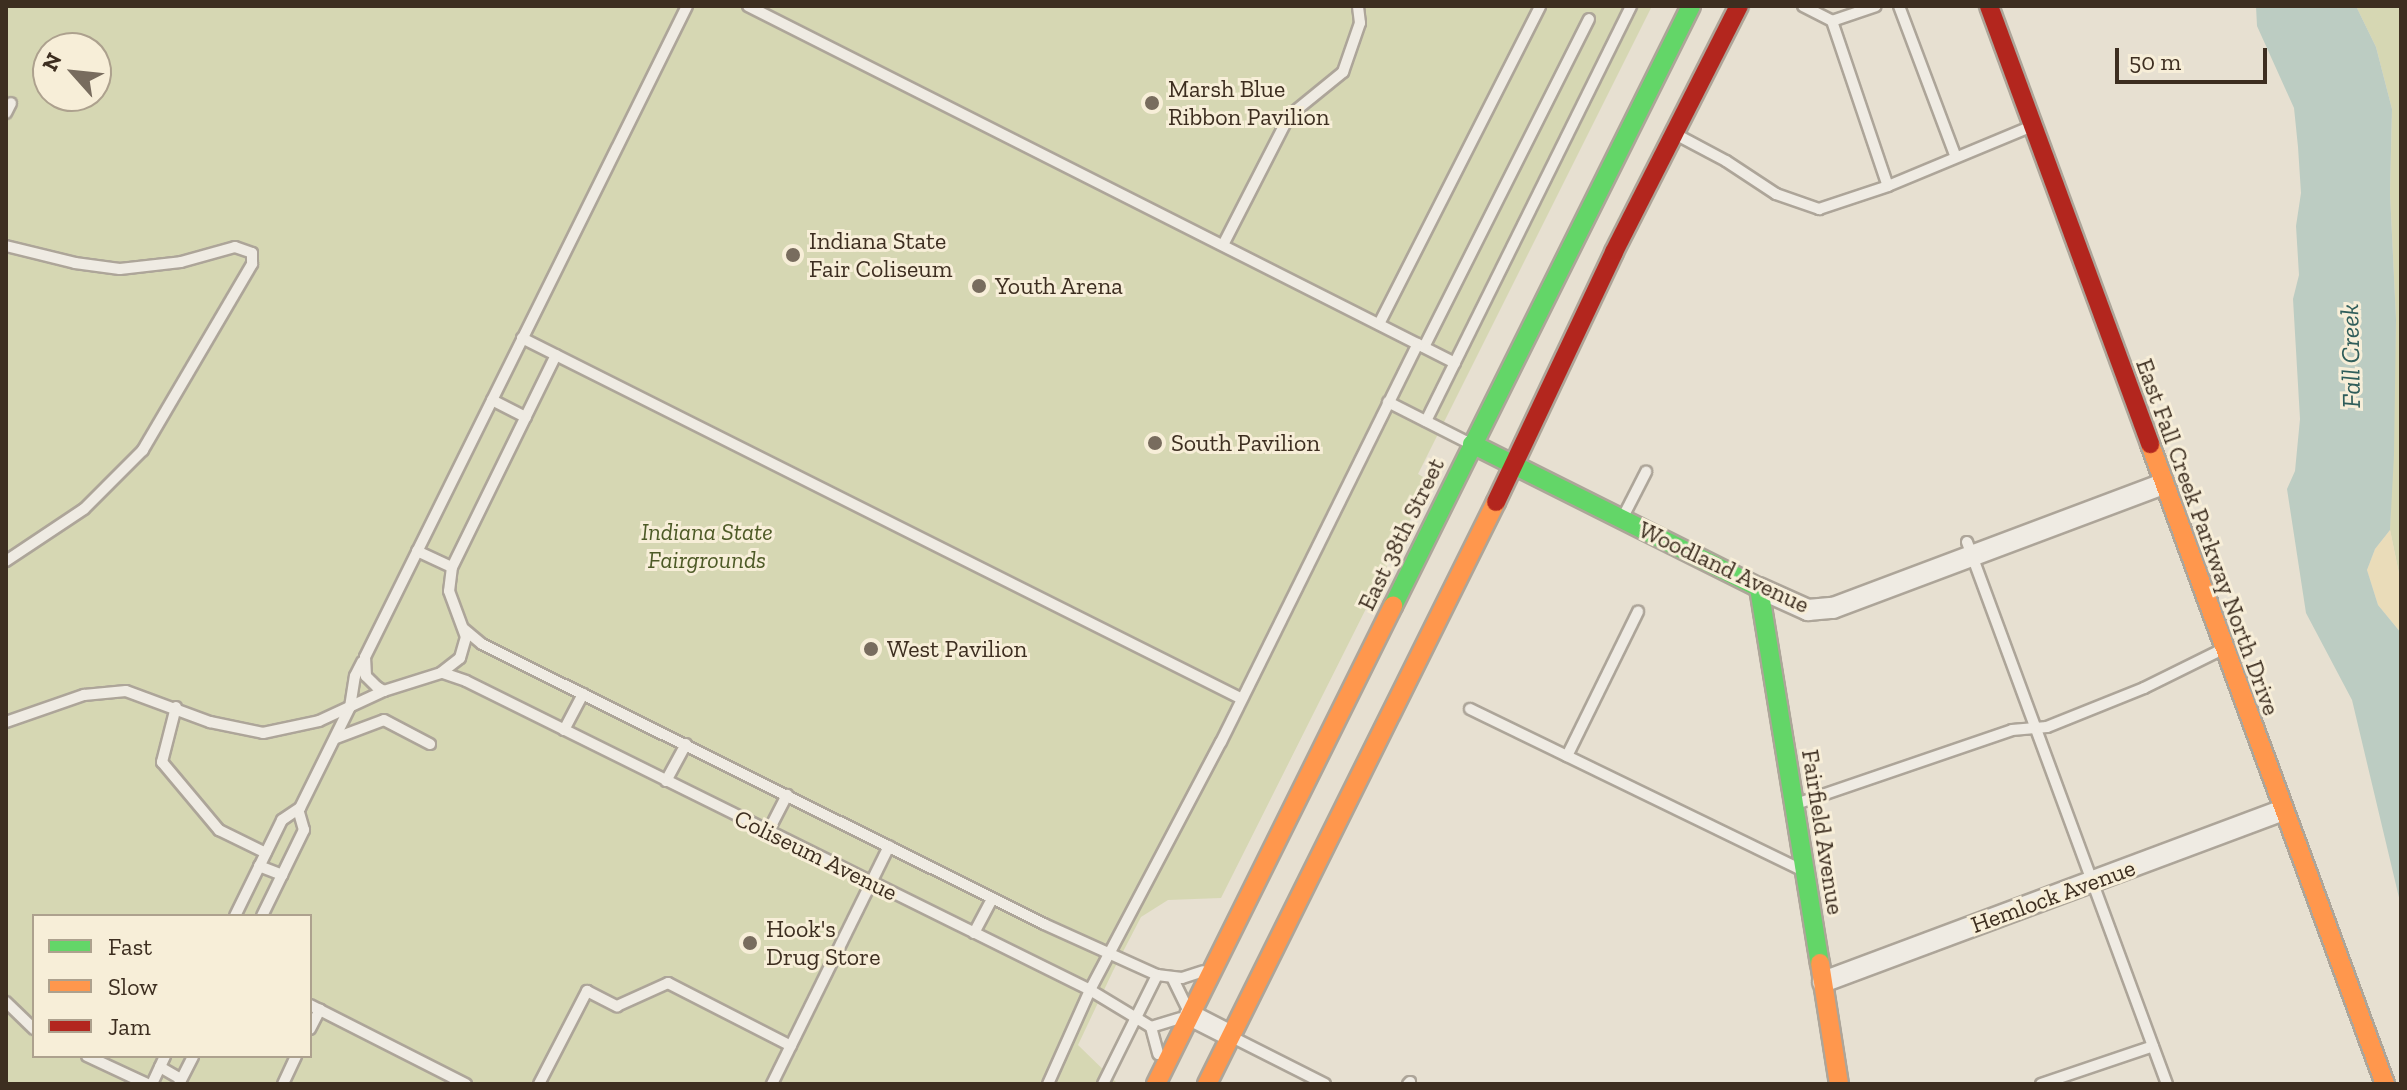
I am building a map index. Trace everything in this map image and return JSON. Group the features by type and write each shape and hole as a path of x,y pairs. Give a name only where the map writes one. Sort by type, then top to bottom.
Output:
{"main road":[{"name":"East 38th Street","path":"1156,1084 1691,6"},
{"path":"1207,1084 1739,6"},
{"name":"East Fall Creek Parkway North Drive","path":"1989,6 2385,1084"},
{"name":"Woodland Avenue","path":"1472,444 1759,588"},
{"name":"Fairfield Avenue","path":"1759,588 1839,1084"}],"street":[{"name":"Woodland Avenue","path":"1759,588 1799,607 1821,611 1970,549 2163,484"},
{"name":"Hemlock Avenue","path":"1823,982 2283,810"},
{"path":"1190,1015 1231,1036"}],"lane":[{"path":"236,914 282,820 299,812 336,738 350,707 355,676 687,6"},
{"path":"748,6 1455,363"},
{"path":"1223,245 1289,116 1343,72 1360,23 1358,6"},
{"path":"1379,324 1540,6"},
{"path":"1426,421 1631,6"},
{"path":"1803,6 1832,21 1888,186"},
{"path":"1832,21 1876,6"},
{"path":"1899,6 1955,155"},
{"path":"1048,1084 1090,990 1242,699 1388,402 1421,346 1589,19"},
{"path":"1674,133 1726,161 1776,194 1805,207 1819,209 1888,186 1955,155 2034,126"},
{"path":"6,246 75,263 120,269 181,262 235,247 252,253 252,264 143,450 84,509 6,561"},
{"path":"522,338 1242,699"},
{"path":"6,722 100,692 126,691 210,722 263,733 298,728 384,691 455,666 464,651 466,637 449,591 452,567 556,355"},
{"path":"492,400 526,417"},
{"path":"1388,402 1472,444"},
{"path":"1622,519 1646,472"},
{"path":"1970,549 2167,1084"},
{"path":"417,551 452,567"},
{"path":"1567,756 1638,612"},
{"name":"Coliseum Avenue","path":"462,628 469,637 992,899 1109,954 1173,979"},
{"path":"1794,805 2012,730 2036,728 2144,688 2223,649"},
{"path":"365,657 366,676 384,691"},
{"name":"Coliseum Avenue","path":"441,673 466,681 1090,990 1151,1027"},
{"path":"564,730 583,694"},
{"path":"176,707 162,762 219,830 266,853"},
{"path":"1470,709 1805,872"},
{"path":"336,738 384,720 430,744"},
{"path":"666,781 686,744"},
{"path":"768,832 787,795"},
{"path":"263,914 304,830 299,812"},
{"path":"772,1084 889,846"},
{"path":"259,866 282,875"},
{"path":"974,933 992,899"},
{"path":"1156,1084 1158,1049 1151,1027 1190,1015 1173,979 1201,973 1222,951"},
{"path":"1103,1084 1157,975"},
{"path":"539,1084 587,991 617,1006 668,983 791,1046"},
{"path":"6,1002 32,1027"},
{"path":"315,1007 466,1084"},
{"path":"1231,1036 1325,1084"},
{"path":"2041,1084 2153,1046"},
{"path":"92,1058 150,1084 164,1058"},
{"path":"160,1067 180,1082 192,1058"},
{"path":"283,1084 295,1058"}],"green space":[{"name":"Indiana State Fairgrounds","path":"6,6 1652,6 1418,474 1430,481 1221,898 1168,900 1141,917 1078,1045 1118,1084 6,1084"},
{"path":"2356,6 2401,6 2401,583 2390,530 2396,319 2390,193 2392,109 2376,47"}],"sand":[{"path":"2390,530 2401,583 2401,633 2378,605 2367,570 2375,549"}],"water":[{"name":"Fall Creek","path":"2256,6 2356,6 2376,47 2392,109 2390,193 2396,319 2390,530 2375,549 2367,570 2378,605 2401,633 2401,906 2352,700 2306,613 2287,489 2295,471 2300,419 2293,299 2299,275 2296,226 2301,193 2298,147 2294,108 2257,26"}],"traffic: fast":[{"path":"1393,606 1691,6"},
{"path":"1472,444 1759,588 1820,963"}],"traffic: slow":[{"path":"2150,444 2385,1084"},
{"path":"1207,1084 1496,502"},
{"path":"1156,1084 1393,606"},
{"path":"1820,963 1839,1084"}],"traffic: jam":[{"path":"1496,502 1614,252 1739,6"},
{"path":"1989,6 2150,444"}],"place":[{"name":"Marsh Blue Ribbon Pavilion","path":"1152,103"},
{"name":"Indiana State Fair Coliseum","path":"793,255"},
{"name":"Youth Arena","path":"979,286"},
{"name":"South Pavilion","path":"1155,443"},
{"name":"West Pavilion","path":"871,649"},
{"name":"Hook's Drug Store","path":"750,943"}]}
